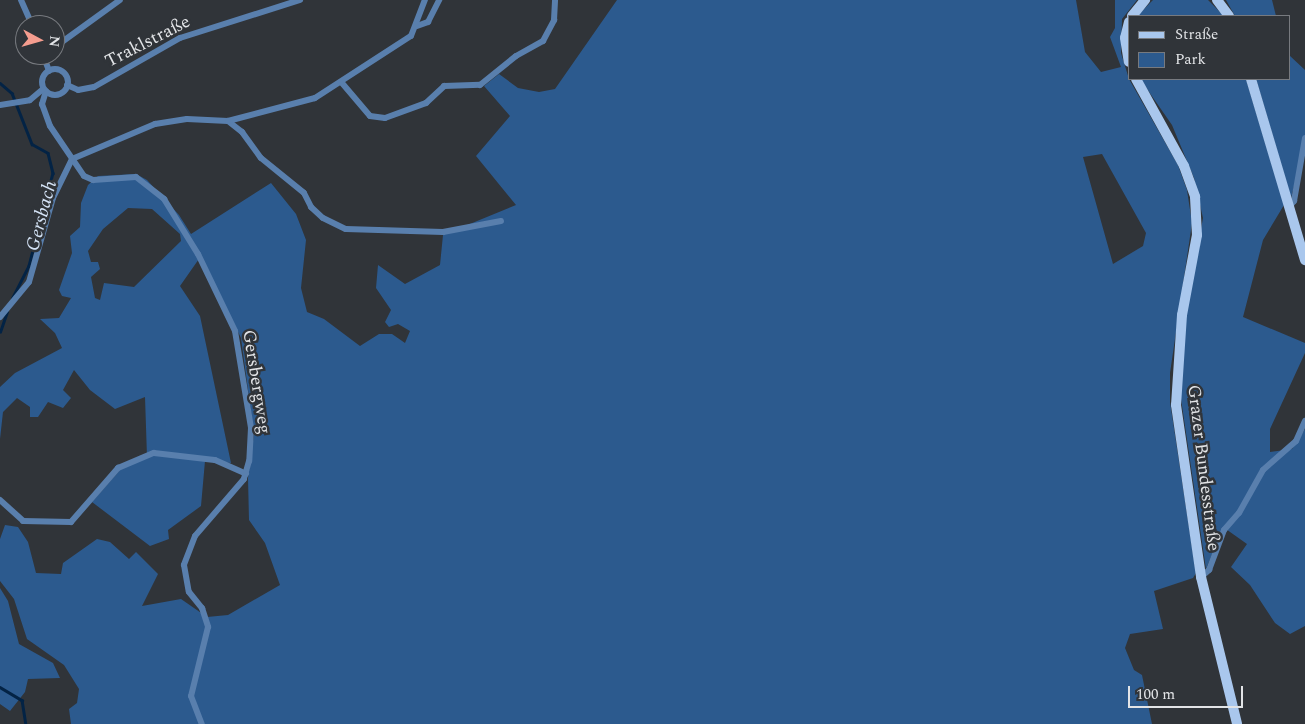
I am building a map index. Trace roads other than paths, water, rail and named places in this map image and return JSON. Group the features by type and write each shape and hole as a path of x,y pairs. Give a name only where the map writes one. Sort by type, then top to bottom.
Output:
{"main road":[{"path":"1133,15 1145,0"},
{"path":"1217,0 1228,15"},
{"path":"1128,26 1125,38 1128,56"},
{"name":"Grazer Bundesstraße","path":"1137,80 1184,166 1198,216 1175,374 1183,461 1201,577 1237,724"},
{"path":"1251,80 1305,260"}],"street":[{"path":"21,0 28,15"},
{"path":"65,40 120,0"},
{"path":"265,0 267,8"},
{"name":"Traklstraße","path":"67,85 78,90 94,87 180,38 267,8 300,0"},
{"path":"2,315 14,303 28,282 53,198 72,159 155,124 187,119 228,121 315,98 342,83 410,36 417,26 425,0"},
{"path":"417,26 428,22 439,0"},
{"path":"342,83 370,116 385,118 426,103 444,86 480,85 516,56 543,41 554,20 555,0"},
{"path":"47,65 49,70"},
{"path":"45,89 56,94 67,85 64,73 49,70"},
{"path":"49,70 44,76 43,107 54,134 72,159"},
{"path":"0,105 34,98 45,89"},
{"path":"228,121 242,132 261,158 304,193 311,207 323,218 346,229 443,232 501,222"},
{"path":"1289,207 1294,201 1305,138"},
{"name":"Gersbergweg","path":"72,159 87,178 130,176 146,182 164,200 193,245 235,331 251,428 246,474"},
{"path":"1201,577 1209,570 1224,530 1239,513 1263,470 1296,441 1305,421"},
{"path":"0,500 23,521 71,522 118,468 154,453 215,460 246,474 195,536 184,562 186,585 205,614 208,627 191,696 202,724"}],"waterway":[{"name":"Gersbach","path":"0,83 12,93 32,144 48,153 53,173 29,266 13,298"},
{"name":"Gersbach","path":"0,332 7,312"},
{"name":"Gersbach","path":"0,687 22,700 26,724"}]}
